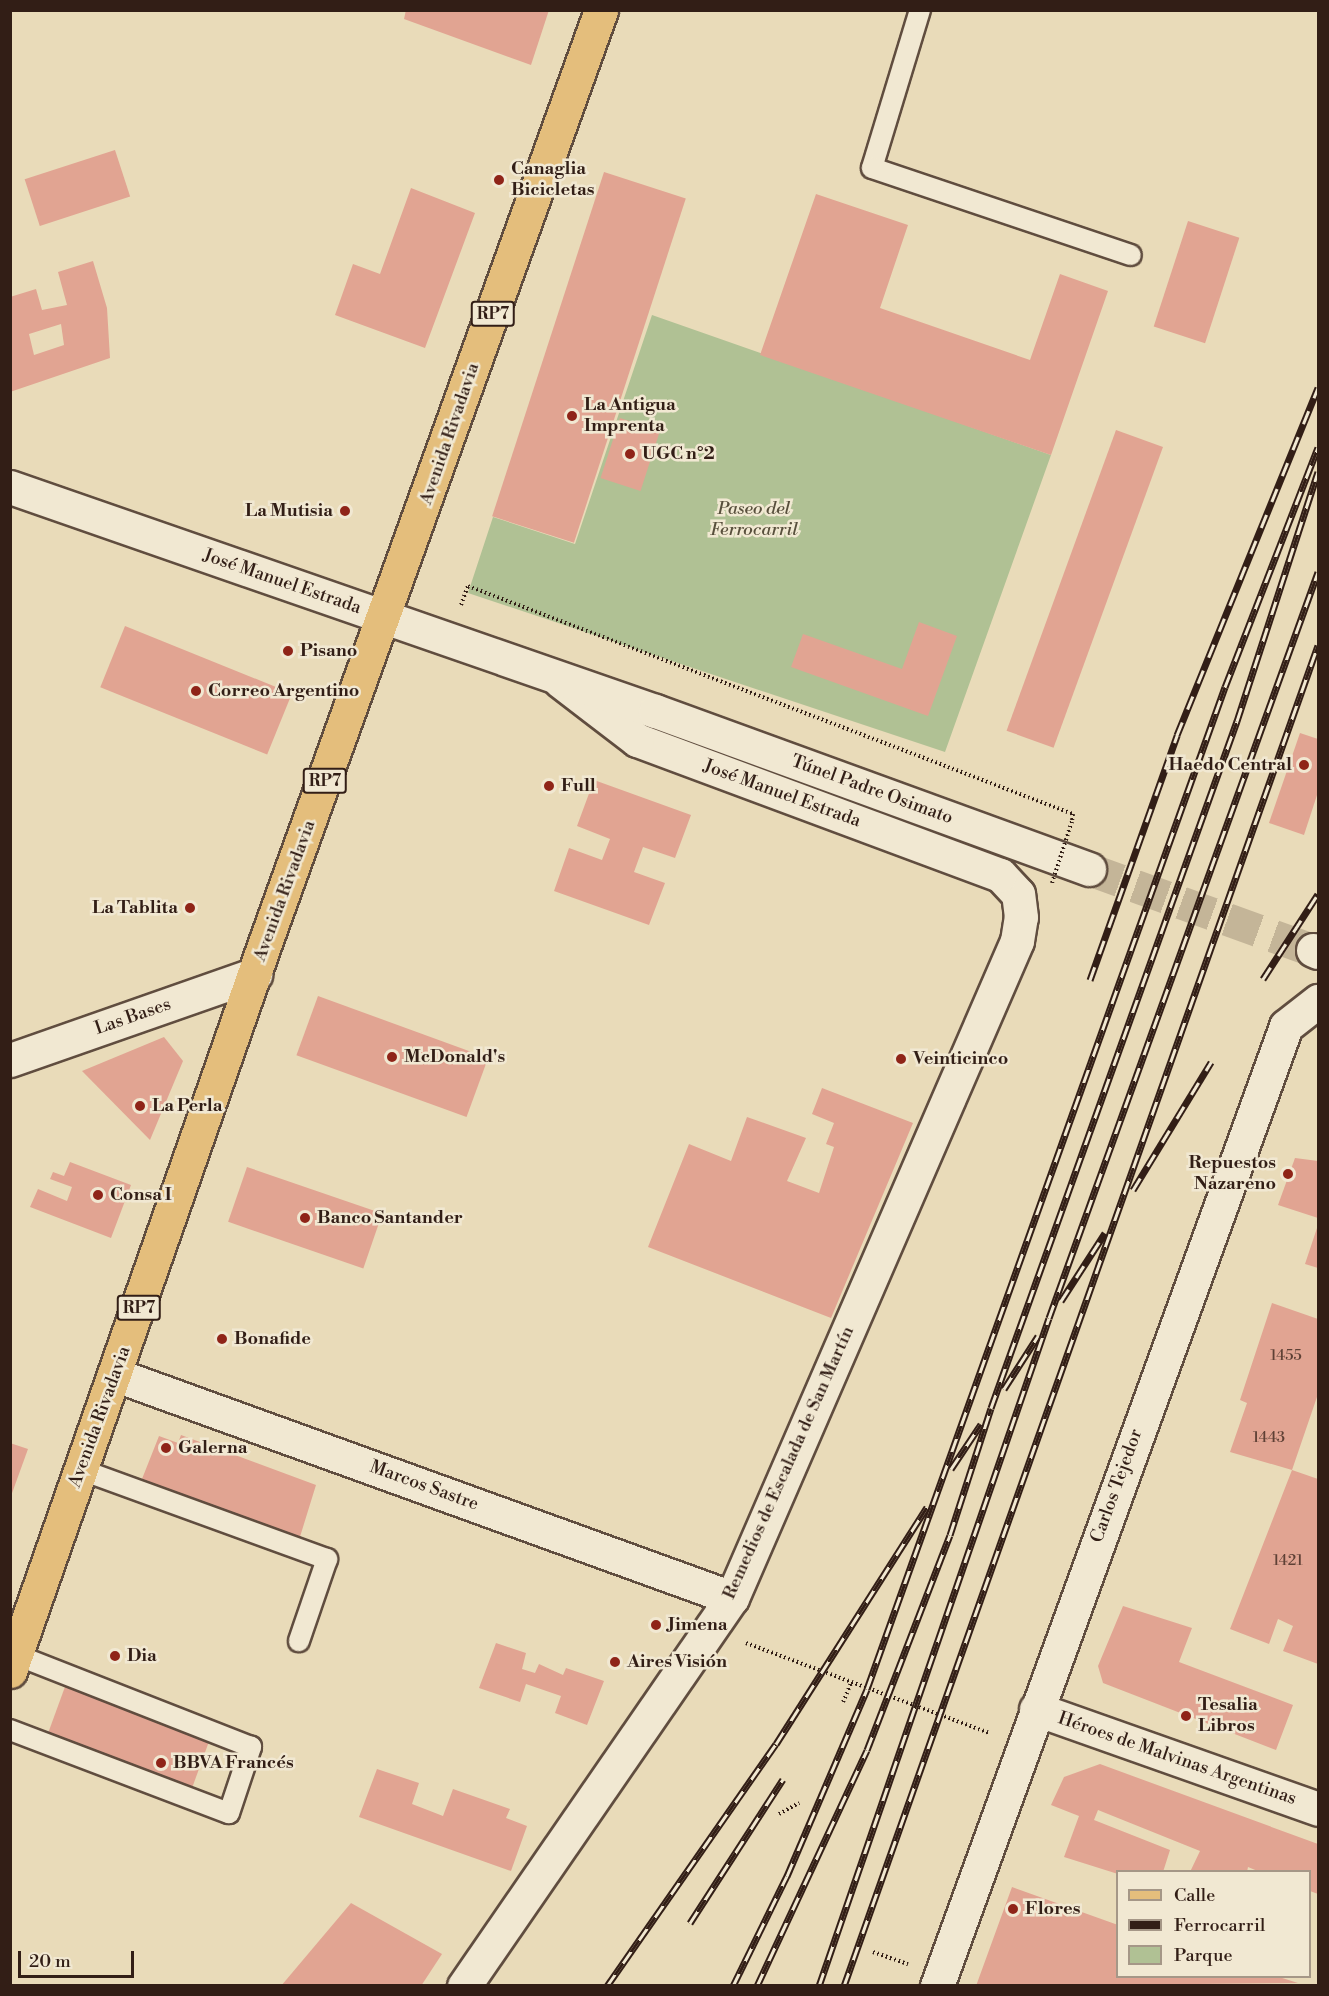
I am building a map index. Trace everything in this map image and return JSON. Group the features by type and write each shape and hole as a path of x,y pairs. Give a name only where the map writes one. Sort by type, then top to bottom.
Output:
{"main road":[{"name":"Avenida Rivadavia","path":"13,1663 255,974 385,618 601,10"}],"street":[{"name":"José Manuel Estrada","path":"10,487 656,711"},
{"name":"José Manuel Estrada","path":"553,676 637,740 1000,875 1018,894"},
{"name":"Túnel Padre Osimato","path":"656,711 1089,869"},
{"name":"Remedios de Escalada de San Martín","path":"464,1986 698,1651 732,1598 1017,941 1021,917 1018,894"},
{"name":"Las Bases","path":"10,1060 255,974"},
{"name":"Carlos Tejedor","path":"937,1986 1022,1745 1286,1026 1318,1001"},
{"name":"Marcos Sastre","path":"116,1375 732,1598"},
{"name":"Héroes de Malvinas Argentinas","path":"1036,1709 1318,1809"}],"lane":[{"path":"920,10 872,168 1131,255"},
{"path":"82,1470 327,1559 299,1641"},
{"path":"10,1730 229,1813 251,1747 13,1663"}],"path":[{"path":"449,639 468,586 1073,814 1052,883"},
{"path":"698,1651 728,1665 744,1642 1022,1745"},
{"path":"843,1702 851,1683"},
{"path":"778,1814 799,1803"},
{"path":"873,1952 906,1963"}],"green space":[{"name":"Paseo del Ferrocarril","path":"652,315 1051,455 945,752 468,593 493,517 575,544"}],"building":[{"path":"406,10 549,10 531,65 404,19"},
{"path":"115,150 130,197 40,226 25,179"},
{"name":"La Antigua Imprenta","path":"604,172 686,199 574,543 492,516"},
{"path":"411,188 475,213 425,348 335,315 353,264 380,274"},
{"path":"816,194 908,225 880,308 1030,360 1060,274 1108,291 1051,455 760,355"},
{"path":"1188,221 1239,238 1205,343 1154,327"},
{"path":"93,261 107,308 110,358 10,392 10,297 36,289 42,310 67,305 58,272","holes":["61,324 64,345 34,355 29,334"]},
{"name":"UGC n°2","path":"620,418 660,431 640,491 601,478"},
{"path":"1116,430 1163,447 1054,748 1007,731"},
{"path":"919,622 957,636 928,716 791,667 803,634 902,669"},
{"name":"Correo Argentino","path":"125,626 292,693 267,755 100,687"},
{"name":"Haedo Central","path":"1300,733 1318,739 1318,792 1304,835 1269,823"},
{"path":"594,780 691,815 675,858 643,847 634,872 665,883 649,925 554,891 569,848 602,860 610,839 577,826"},
{"name":"McDonald's","path":"318,996 488,1058 467,1117 296,1055"},
{"name":"La Perla","path":"164,1037 183,1061 150,1140 82,1071"},
{"path":"822,1088 913,1123 831,1318 648,1247 689,1144 731,1161 747,1117 806,1138 787,1181 819,1193 834,1147 826,1144 834,1123 812,1114"},
{"path":"1295,1158 1318,1161 1318,1218 1278,1205"},
{"name":"Consa I","path":"70,1162 131,1185 111,1238 30,1207 38,1189 67,1201 72,1187 50,1179 53,1172 64,1176"},
{"name":"Banco Santander","path":"247,1167 382,1214 363,1268 228,1222"},
{"path":"1318,1225 1318,1268 1305,1264"},
{"path":"1272,1303 1318,1319 1318,1394 1292,1470 1230,1452 1247,1403 1240,1400"},
{"path":"181,1435 316,1485 299,1540 140,1484 159,1436 178,1443"},
{"path":"10,1443 28,1449 11,1496 10,1496"},
{"path":"1292,1470 1318,1479 1318,1664 1283,1651 1293,1626 1278,1619 1269,1644 1230,1629"},
{"path":"1123,1606 1192,1628 1179,1662 1293,1705 1276,1750 1103,1683 1098,1666"},
{"path":"496,1643 526,1653 522,1669 535,1673 539,1664 563,1675 566,1668 604,1681 587,1725 555,1713 561,1696 526,1684 520,1702 479,1688"},
{"name":"BBVA Francés","path":"66,1684 211,1737 193,1786 48,1734"},
{"path":"1100,1764 1318,1844 1318,1894 1311,1891 1311,1870 1255,1870 1248,1867 1247,1870 1191,1870 1200,1851 1098,1810 1094,1820 1170,1850 1164,1870 1116,1870 1116,1873 1064,1857 1079,1816 1051,1805 1064,1777"},
{"path":"377,1769 419,1783 412,1804 443,1816 453,1789 510,1809 506,1818 527,1826 511,1871 359,1817"},
{"path":"1012,1887 1116,1924 1116,1978 1282,1978 1298,1983 976,1986"},
{"path":"351,1903 442,1954 421,1986 281,1986"}],"tunnel":[{"path":"1089,869 1313,950"}],"railway":[{"path":"1090,980 1177,735 1318,387"},
{"path":"733,1986 787,1876 867,1689 1225,687 1318,447"},
{"path":"757,1986 867,1750 950,1535 991,1408 1237,721 1318,472"},
{"path":"819,1986 1049,1318 1318,572"},
{"path":"844,1986 1318,645"},
{"path":"1263,979 1318,894"},
{"path":"1133,1190 1211,1062"},
{"path":"1061,1301 1105,1233"},
{"path":"1004,1389 1038,1336"},
{"path":"951,1469 981,1424"},
{"path":"607,1986 776,1744 927,1507"},
{"path":"690,1923 783,1779"}],"place":[{"name":"Canaglia Bicicletas","path":"499,180"},
{"name":"La Antigua Imprenta","path":"572,416"},
{"name":"UGC n°2","path":"630,454"},
{"name":"La Mutisia","path":"345,511"},
{"name":"Pisano","path":"288,651"},
{"name":"Correo Argentino","path":"196,691"},
{"name":"Haedo Central","path":"1304,765"},
{"name":"Full","path":"549,786"},
{"name":"La Tablita","path":"190,908"},
{"name":"McDonald's","path":"392,1057"},
{"name":"Veinticinco","path":"901,1059"},
{"name":"La Perla","path":"140,1106"},
{"name":"Repuestos Nazareno","path":"1288,1174"},
{"name":"Consa I","path":"98,1195"},
{"name":"Banco Santander","path":"305,1218"},
{"name":"Bonafide","path":"222,1339"},
{"name":"Galerna","path":"166,1448"},
{"name":"Jimena","path":"656,1625"},
{"name":"Dia","path":"115,1656"},
{"name":"Aires Visión","path":"615,1662"},
{"name":"Tesalia Libros","path":"1186,1716"},
{"name":"BBVA Francés","path":"161,1763"},
{"name":"Flores","path":"1013,1909"}]}
